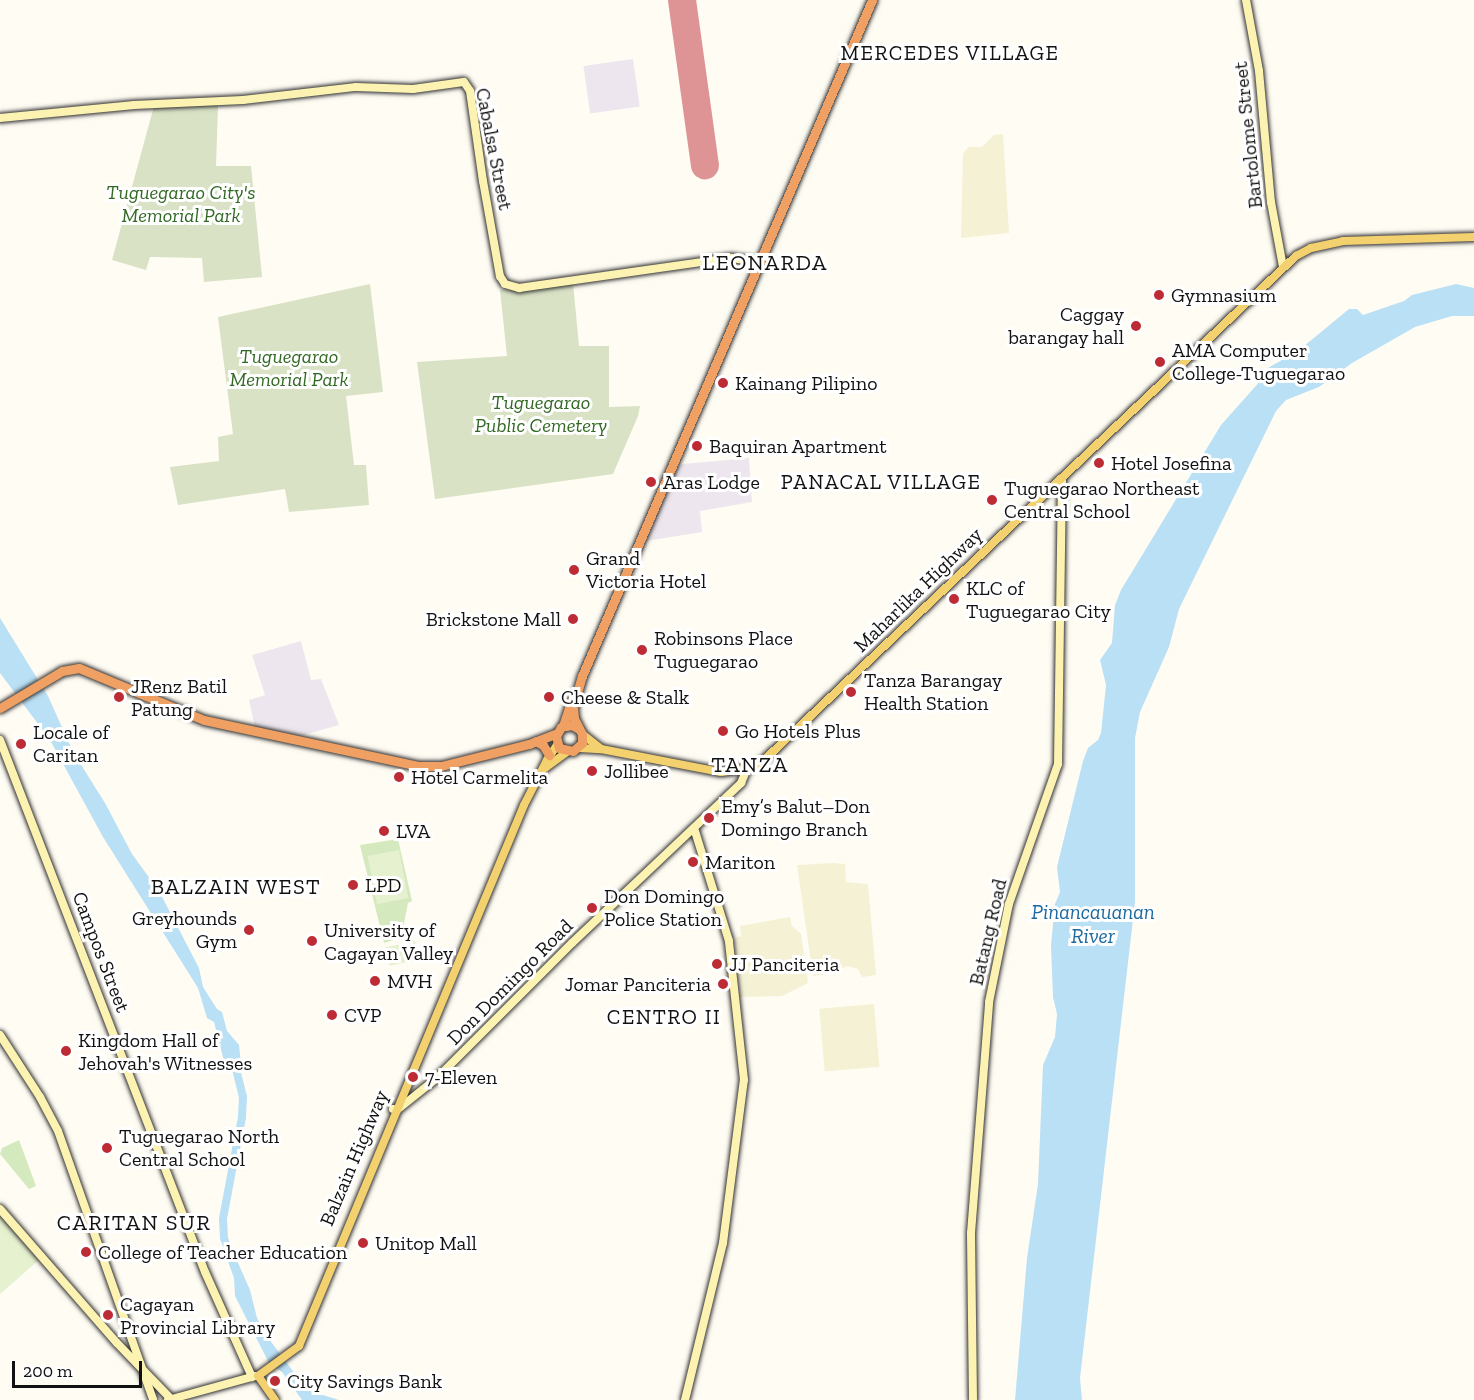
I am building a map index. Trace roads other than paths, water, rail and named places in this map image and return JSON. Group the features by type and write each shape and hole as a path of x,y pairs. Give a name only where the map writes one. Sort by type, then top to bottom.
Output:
{"highway":[{"path":"577,691 573,707 581,732 579,748 567,752 558,737 567,710 872,0"},
{"path":"4,705 71,668 87,670 204,720 419,766 441,766 558,737 572,725 581,732"},
{"path":"536,741 543,745 549,755"}],"main road":[{"name":"Maharlika Highway","path":"579,748 601,749 721,772 747,769 762,762 1283,267 1311,248 1343,241 1474,237"},
{"name":"Maharlika Highway","path":"581,732 601,749"},
{"path":"543,771 558,737"},
{"path":"543,771 567,752"},
{"name":"Balzain Highway","path":"260,1374 299,1346 395,1109 526,802 543,771"},
{"path":"260,1374 275,1400"},
{"path":"260,1374 281,1400"}],"street":[{"name":"Bartolome Street","path":"1246,0 1263,98 1271,202 1283,267"},
{"name":"Cabalsa Street","path":"0,118 134,105 243,100 356,87 413,89 464,82 471,91 483,181 500,276 505,284 519,288 731,258 760,262"},
{"name":"Batang Road","path":"973,1400 972,1217 989,1002 1009,904 1058,764 1062,477"},
{"name":"Campos Street","path":"0,740 206,1272 260,1374"},
{"name":"Don Domingo Road","path":"395,1109 437,1078 572,943 741,783 747,769"},
{"path":"686,1400 723,1244 744,1080 729,941 694,828"},
{"path":"0,1035 58,1131 153,1400"},
{"path":"0,1209 169,1399 260,1374"}],"water":[{"name":"Pinancauanan River","path":"1456,284 1474,288 1474,316 1452,316 1415,327 1352,363 1319,387 1286,400 1276,411 1179,609 1169,647 1140,712 1135,738 1135,902 1080,1378 1082,1400 1015,1400 1027,1258 1038,1184 1043,1065 1055,1037 1057,1014 1053,997 1051,945 1055,904 1060,892 1057,867 1083,761 1088,748 1098,740 1101,733 1106,685 1100,660 1112,643 1115,605 1121,590 1221,425 1262,379 1268,368 1298,351 1349,309 1357,309 1363,315 1404,301 1412,295"},
{"path":"0,618 48,696 73,752 105,803 132,854 159,891 199,968 203,987 217,1009 222,1012 227,1031 239,1045 241,1063 232,1069 226,1069 214,1022 207,1018 198,988 103,837 50,740 0,673"},
{"path":"235,1256 250,1290 257,1318 266,1335 307,1390 339,1400 302,1400 282,1372 269,1363 235,1296 234,1278 228,1261"}],"waterway":[{"path":"233,1057 243,1097 242,1117 223,1219 224,1238 235,1268"}],"place":[{"name":"Gymnasium","path":"1159,295"},
{"name":"Caggay barangay hall","path":"1136,326"},
{"name":"AMA Computer College-Tuguegarao","path":"1160,362"},
{"name":"Kainang Pilipino","path":"723,383"},
{"name":"Baquiran Apartment","path":"697,446"},
{"name":"Hotel Josefina","path":"1099,463"},
{"name":"Aras Lodge","path":"651,482"},
{"name":"Tuguegarao Northeast Central School","path":"992,500"},
{"name":"Grand Victoria Hotel","path":"574,570"},
{"name":"KLC of Tuguegarao City","path":"954,599"},
{"name":"Brickstone Mall","path":"573,619"},
{"name":"Robinsons Place Tuguegarao","path":"642,650"},
{"name":"Tanza Barangay Health Station","path":"851,692"},
{"name":"JRenz Batil Patung","path":"119,697"},
{"name":"Cheese & Stalk","path":"549,697"},
{"name":"Go Hotels Plus","path":"723,731"},
{"name":"Locale of Caritan","path":"21,744"},
{"name":"Jollibee","path":"592,771"},
{"name":"Hotel Carmelita","path":"399,777"},
{"name":"Emy’s Balut–Don Domingo Branch","path":"709,818"},
{"name":"LVA","path":"384,831"},
{"name":"Mariton","path":"693,862"},
{"name":"LPD","path":"353,885"},
{"name":"Don Domingo Police Station","path":"592,908"},
{"name":"Greyhounds Gym","path":"249,930"},
{"name":"University of Cagayan Valley","path":"312,941"},
{"name":"JJ Panciteria","path":"717,964"},
{"name":"MVH","path":"375,981"},
{"name":"Jomar Panciteria","path":"723,984"},
{"name":"CVP","path":"332,1015"},
{"name":"Kingdom Hall of Jehovah's Witnesses","path":"66,1051"},
{"name":"7-Eleven","path":"413,1077"},
{"name":"Tuguegarao North Central School","path":"107,1148"},
{"name":"Unitop Mall","path":"363,1243"},
{"name":"College of Teacher Education","path":"86,1252"},
{"name":"Cagayan Provincial Library","path":"108,1315"},
{"name":"City Savings Bank","path":"275,1381"}],"district":[{"name":"MERCEDES VILLAGE","path":"950,53"},
{"name":"LEONARDA","path":"765,263"},
{"name":"PANACAL VILLAGE","path":"881,482"},
{"name":"TANZA","path":"750,765"},
{"name":"BALZAIN WEST","path":"236,887"},
{"name":"CENTRO II","path":"664,1017"},
{"name":"CARITAN SUR","path":"134,1223"}],"park label":[{"name":"Tuguegarao City's Memorial Park","path":"181,204"},
{"name":"Tuguegarao Memorial Park","path":"289,368"},
{"name":"Tuguegarao Public Cemetery","path":"541,414"}]}
